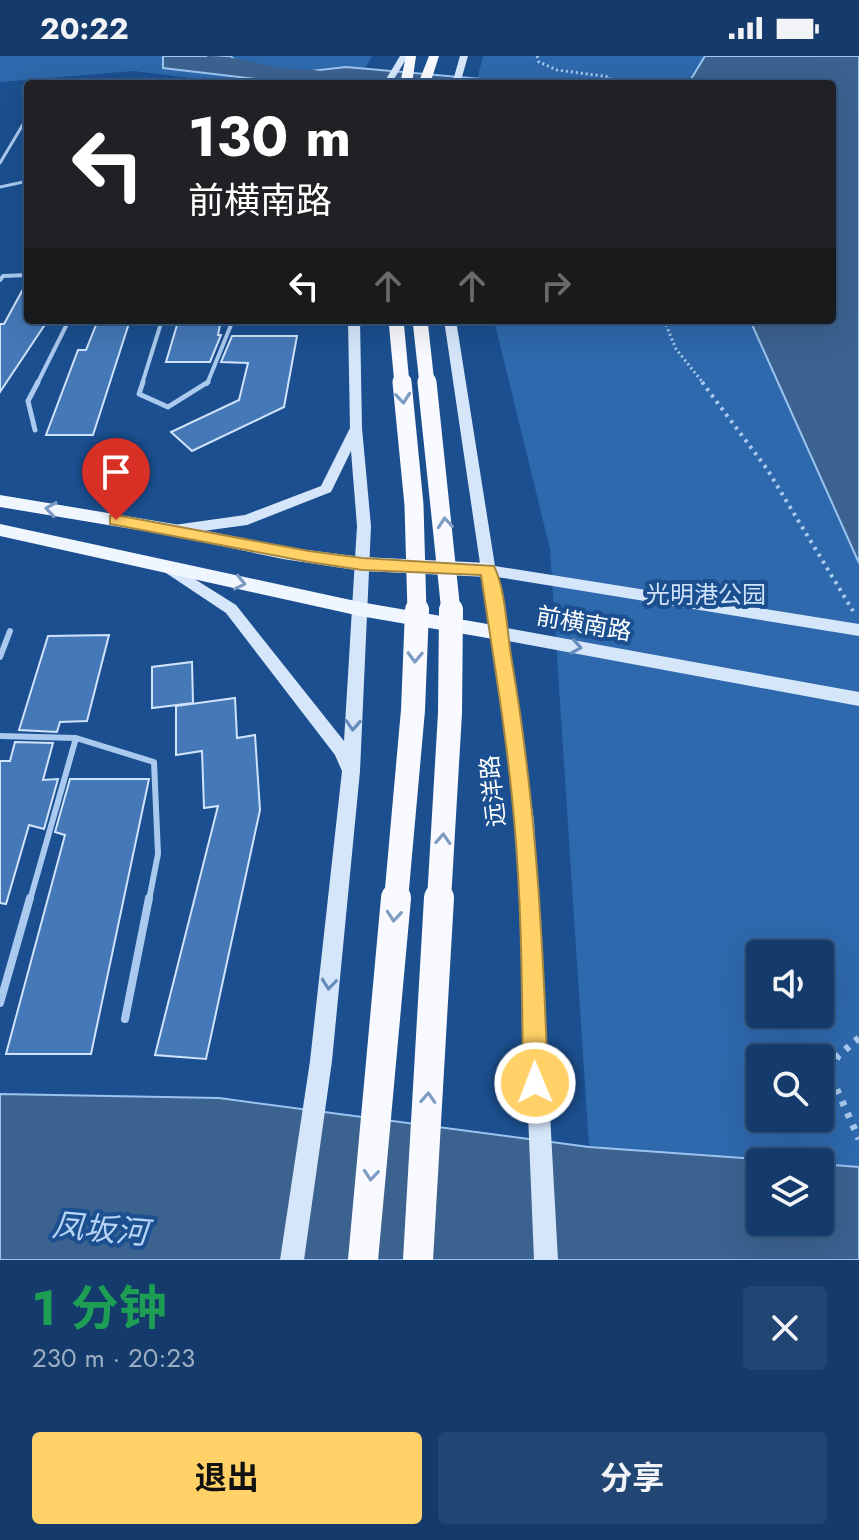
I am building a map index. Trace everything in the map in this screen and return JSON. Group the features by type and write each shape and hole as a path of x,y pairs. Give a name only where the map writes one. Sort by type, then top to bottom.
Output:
{"highway":[{"path":"425,80 434,56"},
{"path":"363,1260 413,710 418,593 414,505 396,324"},
{"path":"418,1260 450,713 451,609 443,503 421,324"}],"main road":[{"path":"389,80 404,56"},
{"path":"457,80 464,56"},
{"path":"292,1260 321,1061 351,771 364,526 356,428 354,324"},
{"name":"远洋路","path":"451,324 516,746 528,862 535,1083 546,1260"},
{"name":"前横南路","path":"174,530 247,520 326,489 356,428"},
{"name":"前横南路","path":"0,501 174,530 283,553 362,564 488,570 840,627 858,625"},
{"name":"前横南路","path":"0,530 360,609 859,699"},
{"name":"前横南路","path":"159,565 231,609 341,750 351,771"}],"lane":[{"path":"0,163 24,123"},
{"path":"0,187 24,182"},
{"path":"1,277 24,275"},
{"path":"35,430 28,401 67,324"},
{"path":"161,324 139,394 168,407 207,384 231,324"},
{"path":"0,657 10,631"},
{"path":"0,736 76,738 154,762 158,854 125,1019"},
{"path":"0,1003 76,738"}],"path":[{"path":"537,56 539,62 557,70 610,77 610,80"},
{"path":"666,324 676,349 727,412 767,469 849,603 858,625"},
{"path":"859,1038 838,1056 829,1072 859,1139"}],"green space":[{"path":"0,56 372,56 358,80 207,80 134,71 0,82"},
{"path":"483,56 705,56 692,80 477,80"},
{"name":"光明港公园","path":"495,324 752,324 859,563 859,1167 834,1165 834,1148 746,1148 746,1159 589,1147 550,549"}],"water":[{"path":"163,56 230,56 243,66 302,72 346,67 493,80 264,80 163,68"},
{"path":"705,56 859,56 859,563 752,324 836,324 836,80 690,80"},
{"name":"凤坂河","path":"0,1094 219,1098 589,1147 746,1158 746,1236 834,1236 834,1165 859,1167 859,1260 0,1260"}],"building":[{"path":"24,287 24,324 45,324 0,392 0,324 4,324"},
{"path":"96,324 129,324 93,435 46,435 78,350 86,350"},
{"path":"177,325 220,325 218,335 221,335 210,362 166,362"},
{"path":"232,336 297,336 284,407 192,451 171,432 239,400 248,363 221,362"},
{"path":"109,635 87,721 60,722 57,732 19,730 48,636"},
{"path":"192,662 193,703 152,708 152,667"},
{"path":"235,698 237,738 255,735 260,810 206,1059 155,1055 218,806 204,808 202,751 176,755 176,706"},
{"path":"15,742 53,743 43,780 58,779 44,829 29,825 6,904 0,903 0,761 10,761"},
{"path":"70,779 149,779 91,1054 6,1054 65,835 55,832"}],"waterway":[{"path":"219,56 220,60 281,76 316,77"}],"route":[{"path":"116,520 309,557 362,564 488,570 525,821 532,928 535,1083"}]}
